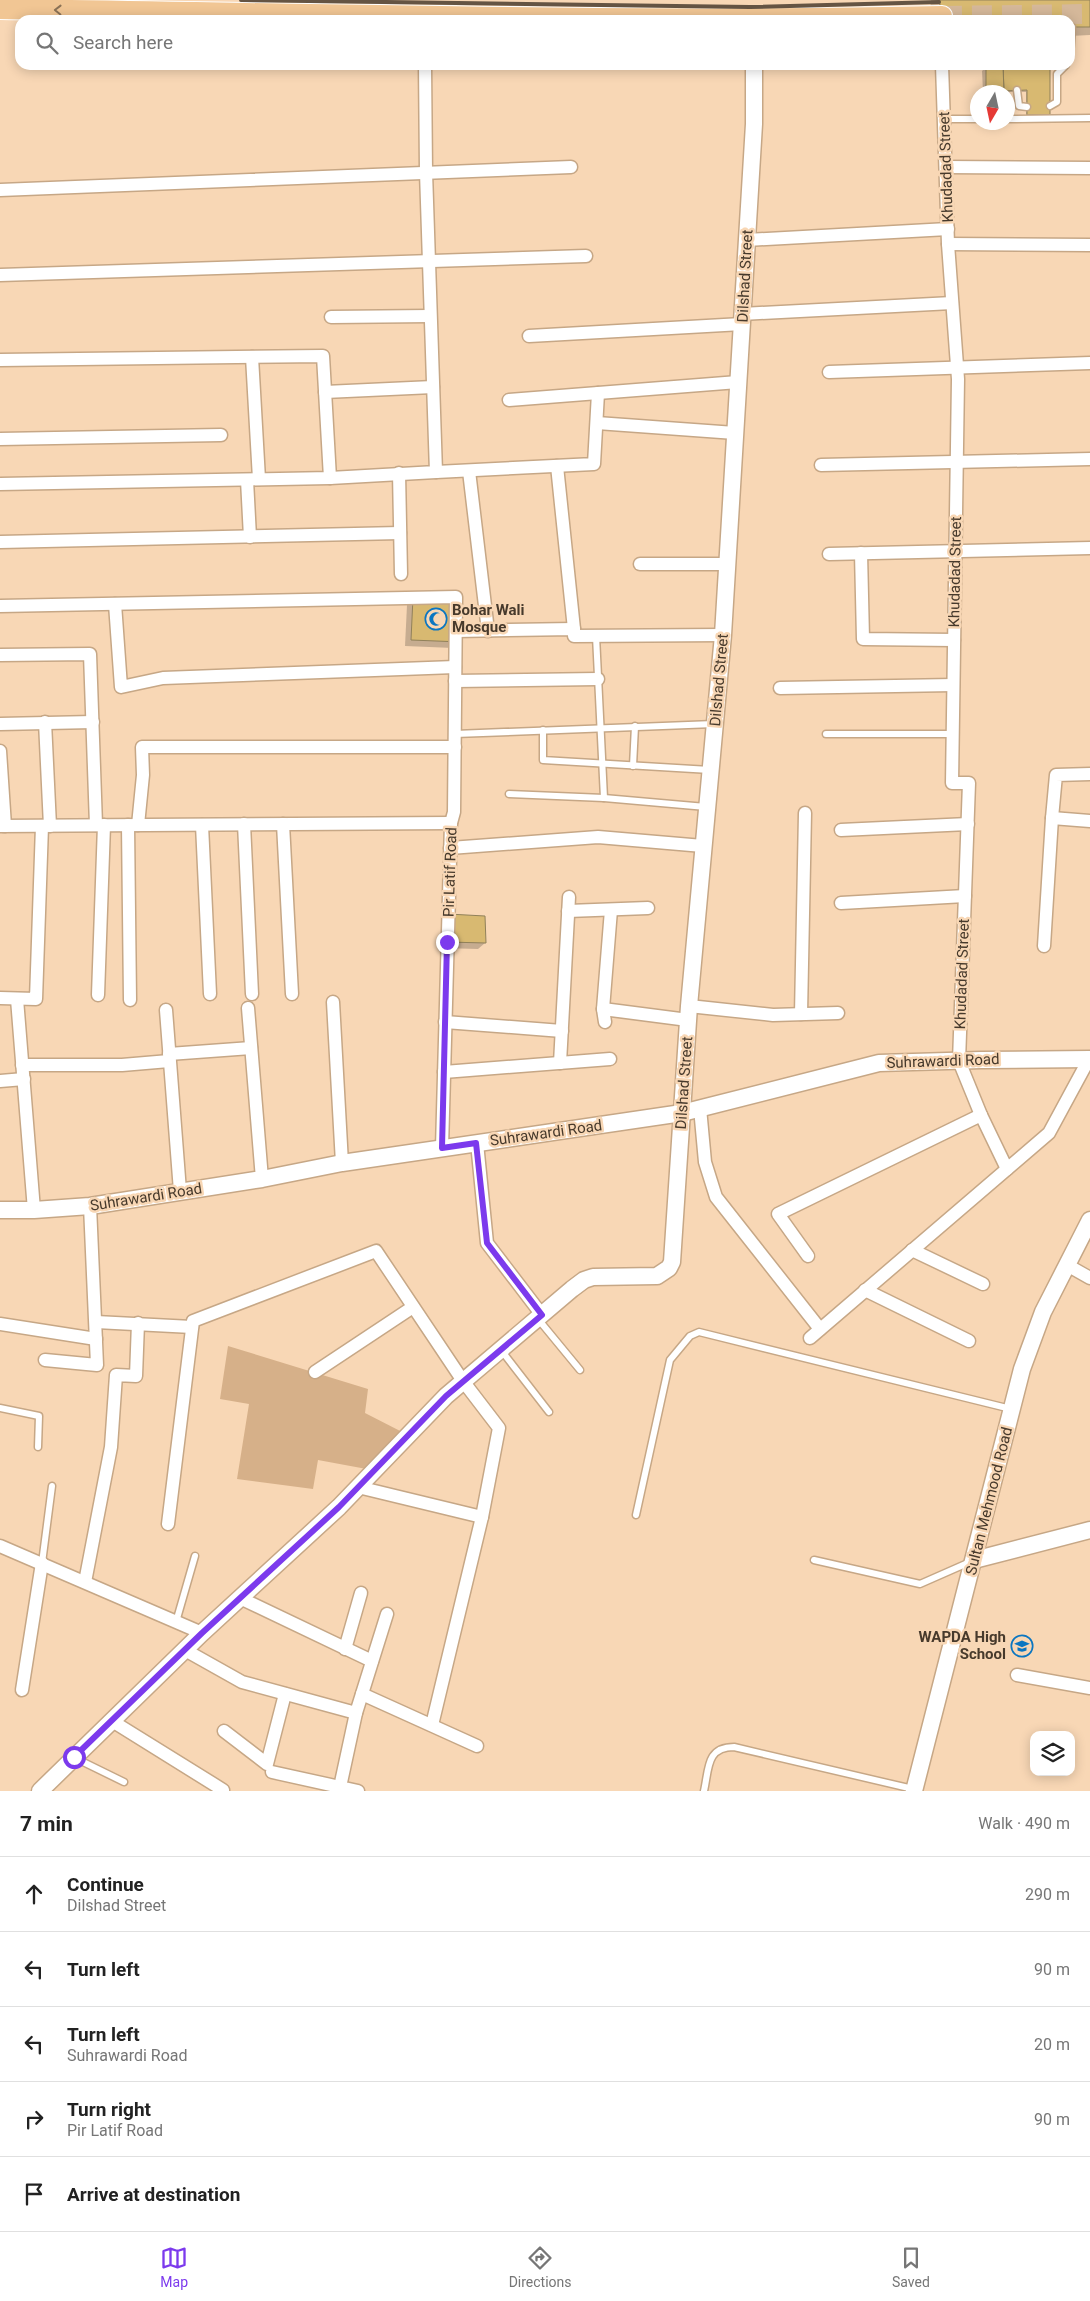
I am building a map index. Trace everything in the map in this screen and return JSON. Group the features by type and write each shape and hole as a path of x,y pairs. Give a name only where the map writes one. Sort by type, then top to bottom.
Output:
{"main road":[{"path":"0,9 107,5 351,15"}],"street":[{"path":"425,70 426,172 436,472"},
{"name":"Dilshad Street","path":"40,1791 202,1633 358,1487 446,1396 539,1317 584,1280 607,1276 657,1276 669,1268 672,1262 688,1013 728,564 754,124 754,70"},
{"name":"Khudadad Street","path":"942,70 948,244 957,367 952,783 969,783 959,1060"},
{"path":"0,190 571,167"},
{"path":"946,167 1090,168"},
{"path":"747,240 948,228"},
{"path":"948,244 1090,245"},
{"path":"0,275 586,256"},
{"path":"529,336 952,303"},
{"path":"331,317 430,316"},
{"path":"0,360 323,356 330,478"},
{"path":"250,537 253,479 252,357"},
{"path":"829,372 1090,363"},
{"path":"509,400 738,382"},
{"path":"325,392 433,387"},
{"path":"0,484 330,478 594,464 598,393"},
{"path":"596,423 735,433"},
{"path":"0,440 220,435"},
{"path":"821,465 1090,459"},
{"path":"557,466 574,636 723,634"},
{"path":"469,471 488,630"},
{"path":"399,473 402,574"},
{"path":"0,542 400,533"},
{"path":"829,554 1090,548"},
{"path":"862,553 863,639 954,640"},
{"path":"640,564 728,564"},
{"name":"Pir Latif Road","path":"116,604 456,598 454,812 451,823 450,848 442,1148"},
{"path":"0,606 116,604 121,687 163,678 455,667"},
{"path":"456,631 574,630"},
{"path":"0,655 90,654 100,825 98,995"},
{"path":"455,681 598,679"},
{"path":"780,688 953,685"},
{"path":"0,998 36,999 46,826 45,722"},
{"path":"0,724 93,722"},
{"path":"130,1000 133,825 143,775 142,747 455,747"},
{"path":"0,751 2,826 451,823"},
{"path":"1044,946 1056,775 1090,774"},
{"path":"801,1014 805,813"},
{"path":"1052,818 1090,821"},
{"path":"244,824 252,994"},
{"path":"283,824 292,994"},
{"path":"841,830 968,824"},
{"path":"202,825 210,994"},
{"path":"450,848 598,837 703,846"},
{"path":"841,903 965,896"},
{"path":"560,1063 569,897"},
{"path":"568,911 648,908"},
{"path":"611,910 604,1016 688,1013 773,1015 838,1013"},
{"path":"17,999 34,1210"},
{"path":"333,1002 342,1163"},
{"path":"248,1008 262,1179"},
{"path":"166,1010 180,1191"},
{"path":"445,1022 562,1031"},
{"path":"22,1064 122,1065 251,1048"},
{"path":"444,1072 610,1059"},
{"path":"810,1338 1049,1133 1090,1059"},
{"name":"Suhrawardi Road","path":"0,1210 34,1210 90,1206 262,1179 342,1163 682,1112 879,1063 1090,1059"},
{"path":"959,1060 981,1115 1007,1169"},
{"path":"0,1081 24,1080"},
{"path":"700,1108 705,1162 716,1197 820,1329"},
{"path":"808,1256 778,1214 981,1115"},
{"path":"476,1143 487,1243 539,1317"},
{"path":"45,1360 96,1364 96,1322 90,1206"},
{"name":"Sultan Mehmood Road","path":"914,1790 1022,1369 1043,1312 1090,1220"},
{"path":"912,1250 983,1284"},
{"path":"168,1524 193,1321 376,1251 463,1381 499,1428 482,1518 432,1725"},
{"path":"1067,1265 1090,1278"},
{"path":"865,1290 968,1340"},
{"path":"315,1372 414,1307"},
{"path":"96,1322 192,1327"},
{"path":"85,1582 111,1448 116,1375 136,1376 138,1323"},
{"path":"0,1326 96,1340"},
{"path":"358,1487 482,1518"},
{"path":"974,1560 1090,1530"},
{"path":"0,1546 202,1633"},
{"path":"22,1690 42,1563"},
{"path":"345,1649 361,1593"},
{"path":"240,1598 372,1661"},
{"path":"340,1787 356,1713 387,1614"},
{"path":"185,1650 242,1682 356,1713"},
{"path":"1017,1675 1090,1688"},
{"path":"224,1731 267,1764 285,1694"},
{"path":"362,1694 477,1746"},
{"path":"112,1721 223,1790"},
{"path":"272,1772 358,1791"}],"lane":[{"path":"1050,106 1056,105 1057,102 1053,74 1059,70"},
{"path":"1017,90 1019,106 1027,107"},
{"path":"1015,118 1090,118"},
{"path":"944,119 970,119"},
{"path":"596,636 604,764 604,798"},
{"path":"455,734 715,724"},
{"path":"633,766 635,726"},
{"path":"543,730 543,760 710,770"},
{"path":"826,734 952,734"},
{"path":"509,794 604,798 706,807"},
{"path":"539,1317 580,1370"},
{"path":"636,1515 670,1360 690,1336 695,1333 1012,1409"},
{"path":"500,1350 550,1412"},
{"path":"0,1408 40,1416 38,1447"},
{"path":"42,1563 52,1486"},
{"path":"176,1622 195,1556"},
{"path":"814,1560 920,1584 974,1560"},
{"path":"704,1791 712,1756 718,1749 726,1747 734,1747 914,1790"},
{"path":"74,1757 124,1782"}],"shaded area":[{"path":"228,1346 368,1389 365,1413 408,1435 372,1470 318,1460 313,1489 237,1479 249,1404 220,1399"}],"building":[{"path":"939,0 1090,0 1090,27 1075,27 1075,15 942,15"},
{"path":"986,70 1003,70 1004,85 986,85"},
{"path":"1003,70 1050,70 1050,115 1027,115 1027,90 1015,91 1015,85 1004,85"},
{"name":"Bohar Wali Mosque","path":"413,597 461,597 461,642 411,640"},
{"path":"448,914 485,916 486,943 447,942"}],"tunnel":[{"path":"1016,15 1090,14"}],"railway":[{"path":"241,0 750,7 939,2"}],"place":[{"name":"Bohar Wali Mosque","path":"436,619"},
{"name":"WAPDA High School","path":"1022,1646"}],"route":[{"path":"74,1757 202,1633 339,1507 446,1396 542,1315 487,1243 476,1143 442,1148 447,942"}]}
